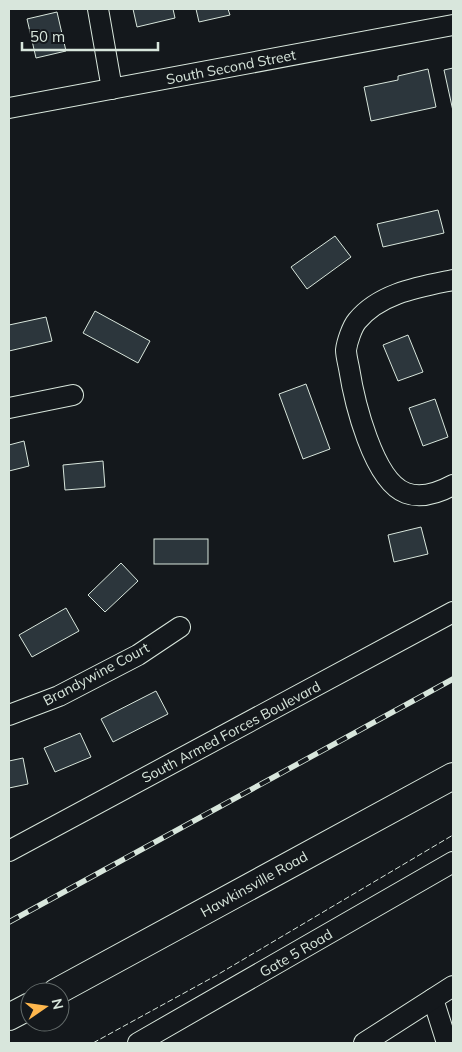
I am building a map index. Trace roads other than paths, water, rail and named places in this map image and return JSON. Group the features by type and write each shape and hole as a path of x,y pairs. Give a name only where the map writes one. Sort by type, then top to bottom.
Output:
{"main road":[{"name":"Hawkinsville Road","path":"70,984 453,776"},
{"path":"9,1018 20,1012"}],"street":[{"path":"98,9 112,89"},
{"name":"South Second Street","path":"9,108 453,24"},
{"path":"453,280 412,289 376,303 356,322 346,350 354,401 372,449 391,484 407,494 436,494 453,485"},
{"path":"9,408 73,395"},
{"name":"South Armed Forces Boulevard","path":"9,851 453,612"},
{"name":"Brandywine Court","path":"9,715 76,686 138,655 180,627"},
{"name":"Gate 5 Road","path":"138,1043 453,862"},
{"path":"364,1043 453,986"},
{"path":"433,999 447,1043"}],"railway":[{"path":"9,922 453,679"}]}
